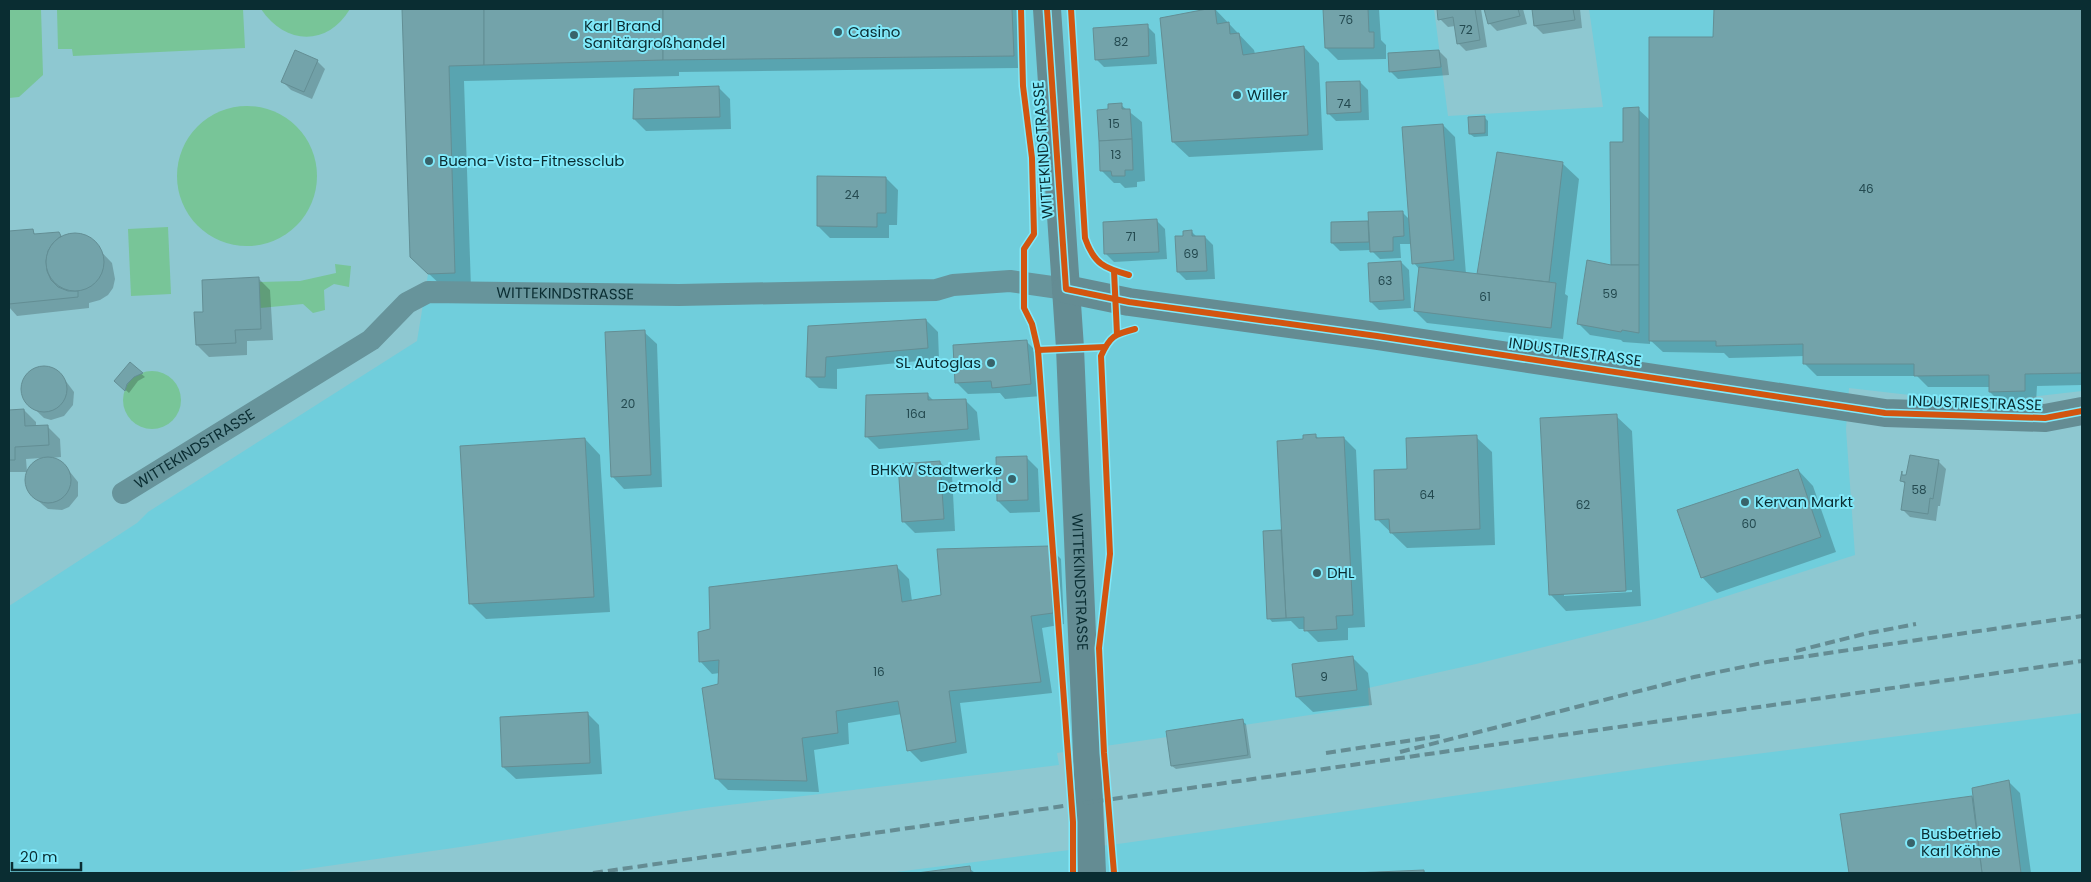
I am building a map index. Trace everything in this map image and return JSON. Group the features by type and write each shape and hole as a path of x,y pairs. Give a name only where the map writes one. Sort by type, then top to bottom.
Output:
{"street":[{"name":"WITTEKINDSTRASSE","path":"1047,9 1066,289 1092,873"},
{"name":"WITTEKINDSTRASSE","path":"124,493 370,340 407,302 428,292 679,295 936,290 953,285 1010,281 1066,289"},
{"name":"INDUSTRIESTRASSE","path":"1066,289 1129,302 1298,324 1885,413 2045,418 2082,411"}],"shaded area":[{"path":"9,9 41,9 43,75 19,97 9,98"},
{"path":"57,9 243,9 245,48 73,56 72,49 58,49"},
{"path":"261,9 350,9 341,21 330,30 306,37 282,30"},
{"path":"402,9 1434,9 1448,116 1603,107 1589,9 2082,9 2082,391 1979,403 1849,388 1846,429 1855,555 1655,619 1476,664 1368,688 1369,706 1244,725 1243,719 1167,731 1167,737 1057,753 1059,765 704,808 467,846 279,873 9,873 9,606 137,523 148,512 417,341 428,274 410,257"},
{"path":"247,106 274,112 286,118 296,127 305,137 311,149 317,176 311,203 305,215 296,225 286,234 274,240 247,246 220,240 208,234 198,225 189,215 183,203 177,176 183,149 189,137 198,127 208,118 220,112"},
{"path":"168,227 171,294 131,296 128,229"},
{"path":"335,264 351,266 349,287 334,284 324,290 325,310 313,313 303,304 260,308 259,282 300,281 336,273"},
{"path":"152,371 168,376 176,384 181,400 176,416 168,424 152,429 136,424 128,416 123,400 128,384 136,376"},
{"path":"2082,713 2082,873 888,873 1125,843 1668,765"}],"building":[{"name":"Buena-Vista-Fitnessclub","path":"402,9 484,9 484,65 449,66 455,273 428,274 410,257"},
{"name":"Karl Brand Sanitärgroßhandel","path":"484,9 663,9 663,60 484,65"},
{"name":"Casino","path":"663,9 1012,9 1014,56 663,60"},
{"name":"Willer","path":"1215,9 1217,24 1229,22 1230,34 1239,33 1243,55 1304,46 1308,135 1172,142 1160,18"},
{"path":"1323,9 1368,9 1369,32 1374,32 1374,48 1325,48"},
{"path":"1437,9 1475,9 1480,40 1457,44 1453,17 1438,20"},
{"path":"1484,9 1518,9 1520,16 1488,24"},
{"path":"1532,9 1573,9 1575,20 1534,26"},
{"path":"1714,9 2082,9 2082,373 2025,374 2025,391 1989,392 1989,375 1914,376 1914,364 1803,364 1803,344 1716,346 1716,341 1649,341 1649,37 1713,37"},
{"path":"1148,24 1149,56 1095,60 1093,28"},
{"path":"295,50 318,60 304,92 281,82"},
{"path":"1439,50 1441,67 1389,72 1388,53"},
{"path":"1360,81 1361,112 1327,114 1326,82"},
{"path":"719,86 720,117 633,119 634,89"},
{"path":"1122,103 1122,109 1130,109 1132,139 1099,141 1097,110 1108,109 1108,104"},
{"path":"1639,107 1639,265 1611,265 1610,142 1623,142 1623,108"},
{"path":"1485,116 1485,133 1469,134 1468,117"},
{"path":"1443,124 1454,260 1412,264 1402,127"},
{"path":"1132,139 1133,170 1125,170 1125,176 1112,176 1111,171 1100,171 1099,141"},
{"path":"1497,152 1563,162 1549,282 1477,274"},
{"path":"817,176 886,177 886,213 877,213 877,227 817,226"},
{"path":"1403,211 1404,236 1393,237 1393,251 1370,252 1368,212"},
{"path":"1157,219 1159,252 1104,254 1103,222"},
{"path":"1368,221 1369,242 1331,243 1331,222"},
{"path":"33,229 34,234 59,232 61,236 48,251 47,271 51,280 58,287 68,291 78,291 78,297 9,304 9,231"},
{"path":"1192,230 1192,236 1205,236 1207,271 1177,272 1175,236 1183,236 1183,231"},
{"path":"75,233 86,235 99,246 104,262 102,273 91,286 75,291 64,289 51,278 46,262 48,251 59,238"},
{"path":"1587,260 1611,265 1639,265 1639,333 1622,330 1621,332 1577,324"},
{"path":"1401,261 1404,300 1370,302 1368,263"},
{"path":"1419,267 1556,283 1551,328 1414,311"},
{"path":"259,277 261,329 235,330 236,343 196,345 194,312 203,312 202,280"},
{"path":"926,319 928,348 826,357 825,377 806,377 808,326"},
{"path":"645,330 651,475 611,477 605,332"},
{"name":"SL Autoglas","path":"1027,340 1031,384 992,388 991,381 955,383 953,345"},
{"path":"130,362 143,373 134,377 127,384 125,391 114,381"},
{"path":"44,366 57,370 63,376 67,389 63,402 57,408 44,412 31,408 25,402 21,389 25,376 31,370"},
{"path":"928,393 928,400 966,399 968,429 865,437 866,395"},
{"path":"24,409 25,426 48,425 49,445 15,447 15,460 9,460 9,410"},
{"path":"1617,414 1626,591 1549,595 1540,418"},
{"name":"DHL","path":"1316,434 1316,438 1344,437 1353,615 1336,616 1337,629 1304,631 1304,617 1286,618 1277,441 1303,439 1303,435"},
{"path":"1477,435 1480,529 1390,533 1389,519 1375,520 1374,470 1407,469 1406,438"},
{"path":"585,438 594,597 469,604 460,446"},
{"path":"1910,455 1939,460 1933,499 1930,498 1928,514 1901,510 1905,482 1900,481 1902,471 1902,475 1906,475"},
{"name":"BHKW Stadtwerke Detmold","path":"1027,456 1028,500 997,501 996,457"},
{"path":"48,457 61,461 67,467 71,480 67,493 61,499 48,503 35,499 29,493 25,480 29,467 35,461"},
{"path":"940,461 944,519 902,522 898,464"},
{"path":"1798,469 1821,537 1701,578 1677,510"},
{"path":"1281,530 1286,618 1267,619 1263,531"},
{"path":"1050,546 1053,613 1031,616 1041,682 949,691 956,742 907,751 898,701 836,711 838,733 802,738 807,781 715,779 702,688 718,684 719,660 699,662 698,632 710,629 709,587 897,565 902,602 941,595 937,549"},
{"path":"1353,656 1357,690 1296,697 1292,664"},
{"path":"588,712 590,763 502,767 500,717"},
{"path":"1243,719 1248,755 1171,766 1166,731"},
{"path":"2009,780 2021,873 1982,873 1972,788"},
{"name":"Busbetrieb Karl Köhne","path":"1972,796 1982,873 1849,873 1840,814"},
{"path":"970,866 971,873 917,873"},
{"path":"1424,870 1424,873 1353,873"}],"railway":[{"path":"1400,752 1694,677 1767,662 2082,616"},
{"path":"1796,651 1864,634 1916,624"},
{"path":"593,873 2082,661"},
{"path":"1326,753 1440,736"}],"cycle path":[{"path":"1021,9 1023,86 1032,158 1034,234 1024,249 1024,308 1032,324 1038,350 1073,822 1073,873"},
{"path":"1047,9 1066,289 1129,302 1377,336 1885,413 2045,418 2082,411"},
{"path":"1071,9 1085,238 1092,254 1101,264 1129,275"},
{"path":"1114,271 1117,334"},
{"path":"1114,873 1104,753 1099,648 1110,554 1101,356 1110,340 1135,329"},
{"path":"1038,350 1105,347"}],"place":[{"name":"Casino","path":"838,32"},
{"name":"Karl Brand Sanitärgroßhandel","path":"574,35"},
{"name":"Willer","path":"1237,95"},
{"name":"Buena-Vista-Fitnessclub","path":"429,161"},
{"name":"SL Autoglas","path":"991,363"},
{"name":"BHKW Stadtwerke Detmold","path":"1012,479"},
{"name":"Kervan Markt","path":"1745,502"},
{"name":"DHL","path":"1317,573"},
{"name":"Busbetrieb Karl Köhne","path":"1911,843"}]}
